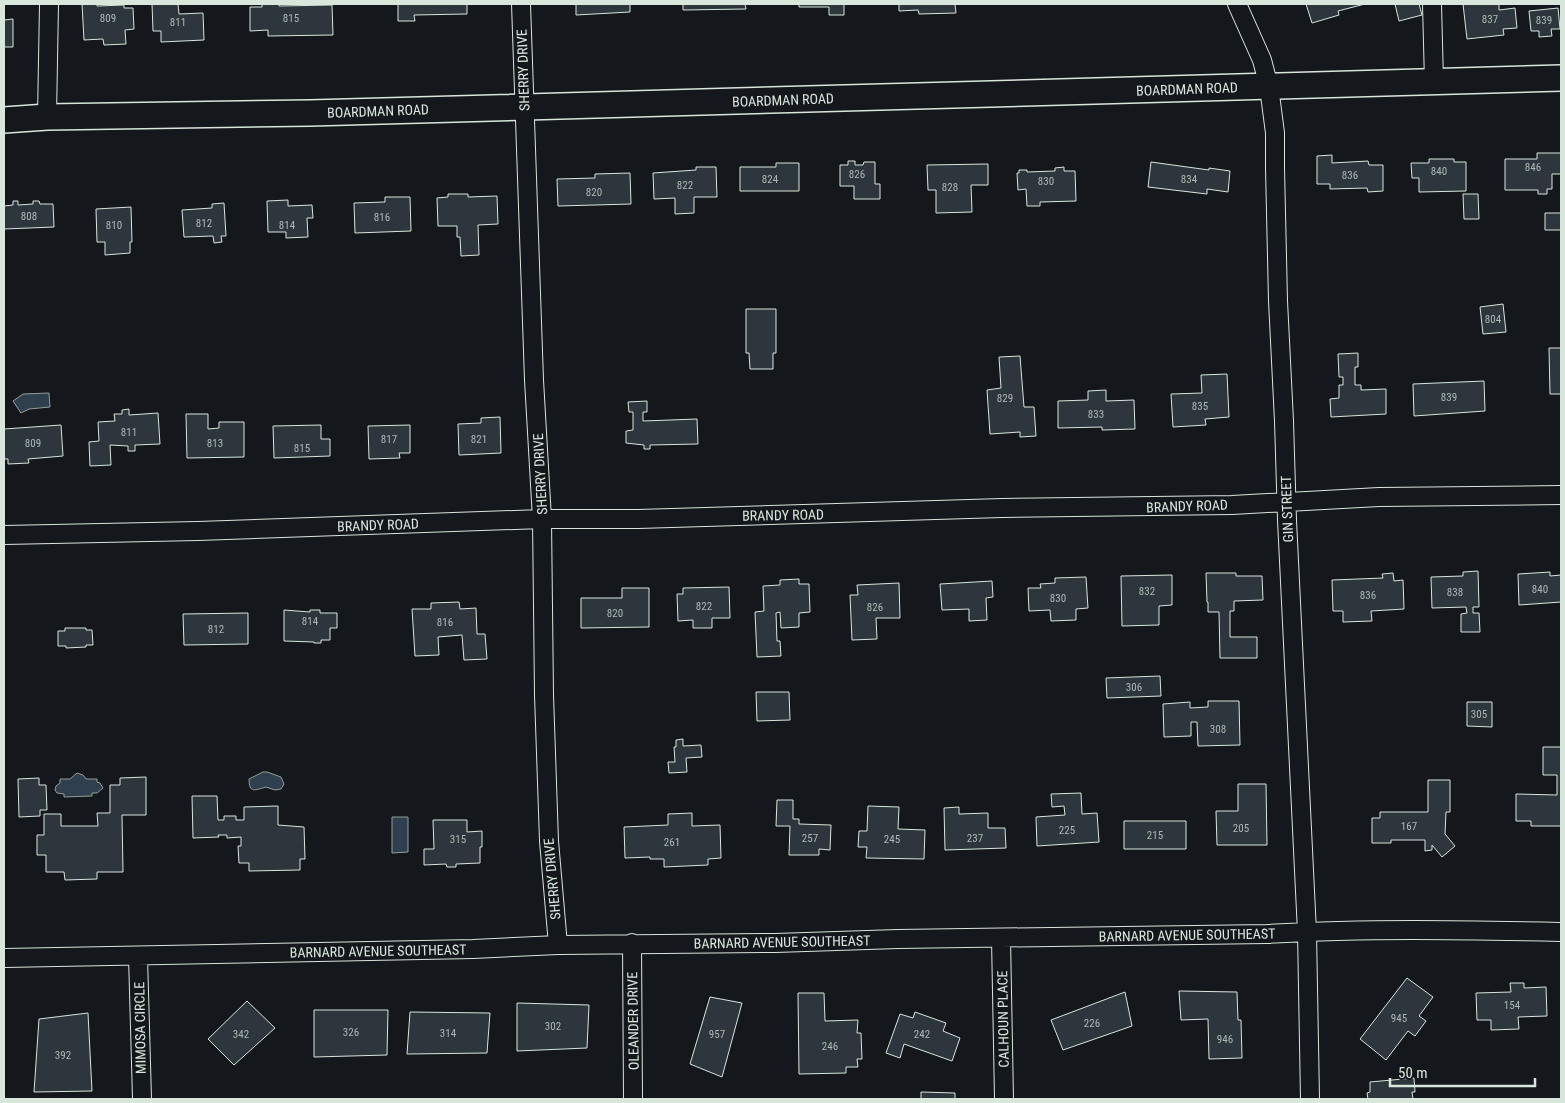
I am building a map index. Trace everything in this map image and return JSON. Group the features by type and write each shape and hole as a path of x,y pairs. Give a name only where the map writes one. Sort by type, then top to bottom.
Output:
{"street":[{"path":"47,117 49,4"},
{"name":"SHERRY DRIVE","path":"521,4 534,380 542,519 548,841 558,944"},
{"name":"GIN STREET","path":"1237,4 1262,60 1270,87 1276,133 1274,168 1277,272 1307,932 1310,1099"},
{"path":"1432,4 1434,82"},
{"name":"BOARDMAN ROAD","path":"4,120 47,117 310,113 1561,78"},
{"name":"BRANDY ROAD","path":"4,535 542,519 658,518 1002,508 1232,505 1379,497 1561,494"},
{"name":"BARNARD AVENUE SOUTHEAST","path":"4,958 473,949 558,944 775,943 1444,929 1561,932"},
{"name":"CALHOUN PLACE","path":"1001,938 1004,1099"},
{"name":"OLEANDER DRIVE","path":"632,943 633,1099"},
{"name":"MIMOSA CIRCLE","path":"138,956 142,1099"}],"water":[{"path":"49,393 50,407 29,409 21,413 13,401 23,394"},
{"path":"263,772 281,777 284,784 281,789 275,790 266,787 256,790 251,789 249,779"},
{"path":"77,773 83,775 86,779 97,779 97,782 103,788 97,793 92,793 92,796 64,797 64,794 57,793 55,790 56,786 60,783 60,779 70,779"},
{"path":"392,817 408,817 408,852 392,853"}],"building":[{"path":"82,4 97,4 97,6 124,5 124,8 133,8 134,29 125,30 126,44 104,45 103,39 84,40"},
{"path":"152,4 178,4 179,14 203,13 204,40 161,42 161,31 153,31"},
{"path":"262,4 279,4 279,6 332,5 333,35 268,36 268,30 250,31 250,7 262,7"},
{"path":"398,4 467,4 467,14 414,15 415,21 398,21"},
{"path":"576,4 630,4 630,12 576,15"},
{"path":"683,4 745,4 746,9 683,10"},
{"path":"799,4 844,4 844,15 829,15 829,7 799,7"},
{"path":"899,4 955,4 956,13 919,14 918,10 899,11"},
{"path":"1306,4 1365,4 1338,11 1339,15 1312,23"},
{"path":"1395,4 1419,4 1422,15 1399,21"},
{"path":"1463,4 1499,4 1499,10 1515,8 1517,28 1503,29 1504,35 1467,39"},
{"path":"1558,8 1560,29 1551,29 1552,36 1539,37 1539,31 1531,31 1529,11"},
{"path":"13,19 13,47 4,47 4,20"},
{"path":"1537,153 1561,153 1561,174 1552,174 1552,189 1547,189 1547,194 1538,194 1538,190 1505,190 1505,159 1537,159"},
{"path":"1332,155 1332,163 1368,161 1369,165 1383,165 1383,191 1368,192 1367,188 1330,189 1330,184 1317,184 1317,156"},
{"path":"1429,159 1454,159 1454,162 1466,162 1466,191 1419,192 1419,178 1412,178 1411,163 1429,163"},
{"path":"848,161 855,161 855,165 863,165 864,162 875,162 875,184 880,184 880,199 854,199 854,186 840,186 840,165 848,165"},
{"path":"1151,162 1230,171 1228,192 1207,189 1207,194 1148,187"},
{"path":"776,163 799,163 799,191 740,191 740,167 776,167"},
{"path":"988,164 988,185 971,185 972,212 936,213 936,190 928,190 927,165"},
{"path":"696,167 716,167 717,197 694,197 694,213 675,214 675,198 654,199 653,173 696,170"},
{"path":"1064,167 1064,171 1075,171 1076,201 1040,202 1040,206 1027,206 1026,189 1018,190 1017,173 1019,173 1019,170 1027,170 1027,172 1055,171 1055,168"},
{"path":"630,173 631,204 558,206 557,179 595,178 595,174"},
{"path":"448,194 468,194 468,197 497,196 498,224 478,225 479,255 461,256 460,237 457,237 457,226 438,226 437,198 448,197"},
{"path":"1463,194 1478,194 1479,219 1464,219"},
{"path":"385,197 410,197 411,231 355,233 354,203 385,202"},
{"path":"288,200 288,206 312,205 313,218 307,218 308,237 286,238 286,232 268,232 267,201"},
{"path":"13,201 18,201 18,205 33,204 33,201 39,201 40,204 53,204 54,227 4,229 4,206 13,205"},
{"path":"224,203 226,236 221,236 222,242 214,243 213,236 184,237 182,210 212,208 212,204"},
{"path":"131,207 132,242 130,242 130,253 105,255 105,242 97,242 96,209"},
{"path":"1545,213 1561,213 1561,230 1545,230"},
{"path":"1503,304 1506,332 1483,334 1480,307"},
{"path":"746,309 776,309 776,353 773,353 773,369 750,369 749,353 746,353"},
{"path":"1549,348 1561,348 1561,394 1550,394"},
{"path":"1358,353 1358,367 1355,367 1355,385 1361,385 1361,390 1386,389 1386,414 1331,417 1330,399 1339,398 1339,385 1343,385 1343,377 1339,377 1338,354"},
{"path":"1020,356 1024,407 1034,407 1036,436 1020,437 1020,432 990,434 987,390 1001,388 999,357"},
{"path":"1227,374 1229,417 1205,419 1206,425 1173,427 1171,394 1202,393 1201,375"},
{"path":"1484,381 1485,411 1414,416 1413,384"},
{"path":"1106,390 1106,401 1134,400 1135,429 1102,430 1102,427 1058,428 1058,401 1088,400 1088,391"},
{"path":"647,401 647,412 643,412 643,421 697,419 698,444 650,445 650,449 644,449 644,445 626,443 626,431 633,430 633,412 629,412 628,402"},
{"path":"129,409 129,415 158,413 160,444 135,445 135,451 128,451 128,446 110,445 111,465 90,466 89,442 99,441 98,422 115,421 114,414 122,414 122,410"},
{"path":"186,414 208,414 208,429 219,428 219,422 244,422 244,457 187,458"},
{"path":"500,417 501,453 459,455 458,424 481,423 481,418"},
{"path":"61,425 63,456 28,459 29,463 8,464 8,459 4,459 4,429"},
{"path":"321,425 321,439 330,439 330,456 274,458 273,426"},
{"path":"410,425 410,453 399,453 400,458 369,459 368,426"},
{"path":"1478,571 1479,607 1473,607 1473,613 1479,613 1480,632 1461,632 1461,614 1467,613 1466,607 1432,608 1431,577 1463,576 1463,572"},
{"path":"1550,572 1550,576 1561,575 1561,602 1519,605 1518,574"},
{"path":"1206,573 1236,573 1236,576 1262,576 1263,600 1234,601 1234,611 1230,611 1230,637 1257,637 1257,658 1220,658 1219,612 1208,612"},
{"path":"1393,573 1394,581 1403,580 1404,609 1371,611 1372,621 1343,622 1343,611 1333,611 1332,580 1383,578 1382,574"},
{"path":"1172,575 1172,605 1159,606 1159,625 1122,626 1121,576"},
{"path":"1086,577 1088,608 1076,609 1076,620 1051,621 1050,610 1029,611 1028,588 1041,588 1040,584 1055,583 1055,578"},
{"path":"799,579 799,584 809,584 810,612 799,613 799,627 781,628 780,612 776,613 777,641 780,641 781,656 757,657 755,612 764,611 763,586 780,585 780,580"},
{"path":"992,581 993,597 986,598 987,620 969,621 969,609 942,610 940,584"},
{"path":"899,583 900,618 876,618 877,639 852,640 850,595 858,595 857,585"},
{"path":"729,587 730,618 712,618 712,628 693,628 693,620 678,621 677,594 683,594 683,588"},
{"path":"622,588 649,588 649,627 581,628 581,598 622,598"},
{"path":"459,602 460,609 476,608 477,634 485,634 487,659 464,660 462,635 438,637 439,655 415,656 412,609 431,609 431,603"},
{"path":"284,610 310,612 310,610 320,610 320,613 337,613 337,628 330,628 330,640 321,640 321,643 284,641"},
{"path":"248,613 248,644 184,645 183,614"},
{"path":"65,628 86,628 86,630 92,630 93,645 66,648 66,646 58,646 58,631 65,631"},
{"path":"1160,676 1161,696 1107,698 1106,678"},
{"path":"756,692 789,692 790,720 757,721"},
{"path":"1208,701 1239,701 1240,745 1198,746 1197,722 1191,722 1191,736 1164,737 1163,704 1190,702 1190,708 1208,707"},
{"path":"1467,702 1492,702 1492,727 1467,726"},
{"path":"683,739 683,746 701,745 702,757 686,758 687,772 669,773 668,762 675,762 674,747 676,747 676,740"},
{"path":"1543,747 1561,747 1561,826 1531,826 1531,821 1516,821 1516,794 1557,795 1557,775 1543,775"},
{"path":"146,777 146,815 122,815 123,872 97,872 97,879 65,880 64,872 46,872 46,855 37,855 37,835 44,835 44,814 61,814 61,826 98,826 97,813 110,813 110,785 120,785 120,778"},
{"path":"39,778 39,785 46,785 47,810 40,810 40,816 19,817 18,779"},
{"path":"1428,780 1450,780 1450,812 1446,812 1445,834 1455,846 1442,857 1432,845 1432,850 1425,851 1425,840 1391,840 1391,843 1372,843 1372,818 1380,818 1380,812 1428,812"},
{"path":"1238,784 1266,784 1267,845 1217,845 1216,811 1238,811"},
{"path":"1081,793 1082,814 1097,813 1099,842 1037,846 1036,817 1065,815 1064,806 1052,807 1051,794"},
{"path":"192,796 217,796 218,820 224,820 224,816 236,816 236,820 244,820 244,807 278,806 278,825 304,827 305,859 300,859 300,870 249,871 249,863 239,863 238,846 241,846 241,837 227,838 227,835 218,835 219,837 193,838"},
{"path":"777,800 793,800 793,819 799,819 799,824 831,825 830,850 819,849 819,855 789,855 790,826 776,826"},
{"path":"868,806 899,807 898,829 925,830 924,859 866,858 867,847 858,847 859,831 867,831"},
{"path":"959,807 959,814 988,813 988,828 1005,828 1006,848 945,850 944,808"},
{"path":"692,813 692,826 720,825 721,858 708,859 708,865 664,867 664,859 650,859 650,857 625,858 624,827 668,825 668,814"},
{"path":"433,820 467,820 467,832 482,831 480,863 456,864 456,867 447,867 446,864 424,865 424,849 434,849"},
{"path":"1124,821 1186,821 1186,849 1124,849"},
{"path":"1407,978 1433,997 1419,1016 1426,1021 1415,1036 1408,1031 1386,1060 1360,1039"},
{"path":"1510,983 1524,983 1524,988 1546,987 1547,1016 1518,1017 1519,1029 1491,1030 1491,1020 1477,1020 1476,993 1511,992"},
{"path":"1179,991 1237,992 1238,1020 1241,1020 1242,1058 1209,1059 1208,1019 1181,1020"},
{"path":"1125,992 1132,1026 1063,1050 1051,1020"},
{"path":"798,993 824,993 825,1021 858,1020 857,1033 861,1033 862,1059 857,1059 858,1067 846,1067 846,1073 799,1074"},
{"path":"710,997 742,1003 722,1077 690,1064"},
{"path":"247,1001 275,1028 234,1065 208,1039"},
{"path":"517,1003 589,1005 587,1048 517,1051"},
{"path":"314,1010 388,1010 387,1055 314,1057"},
{"path":"410,1012 490,1013 487,1053 407,1054"},
{"path":"915,1012 946,1023 943,1031 960,1038 952,1061 904,1044 900,1058 886,1053 900,1014 913,1018"},
{"path":"88,1013 92,1091 34,1092 39,1019"},
{"path":"1414,1078 1415,1092 1412,1092 1413,1099 1368,1099 1367,1093 1370,1092 1370,1082"},
{"path":"921,1092 955,1093 955,1099 921,1099"}]}
